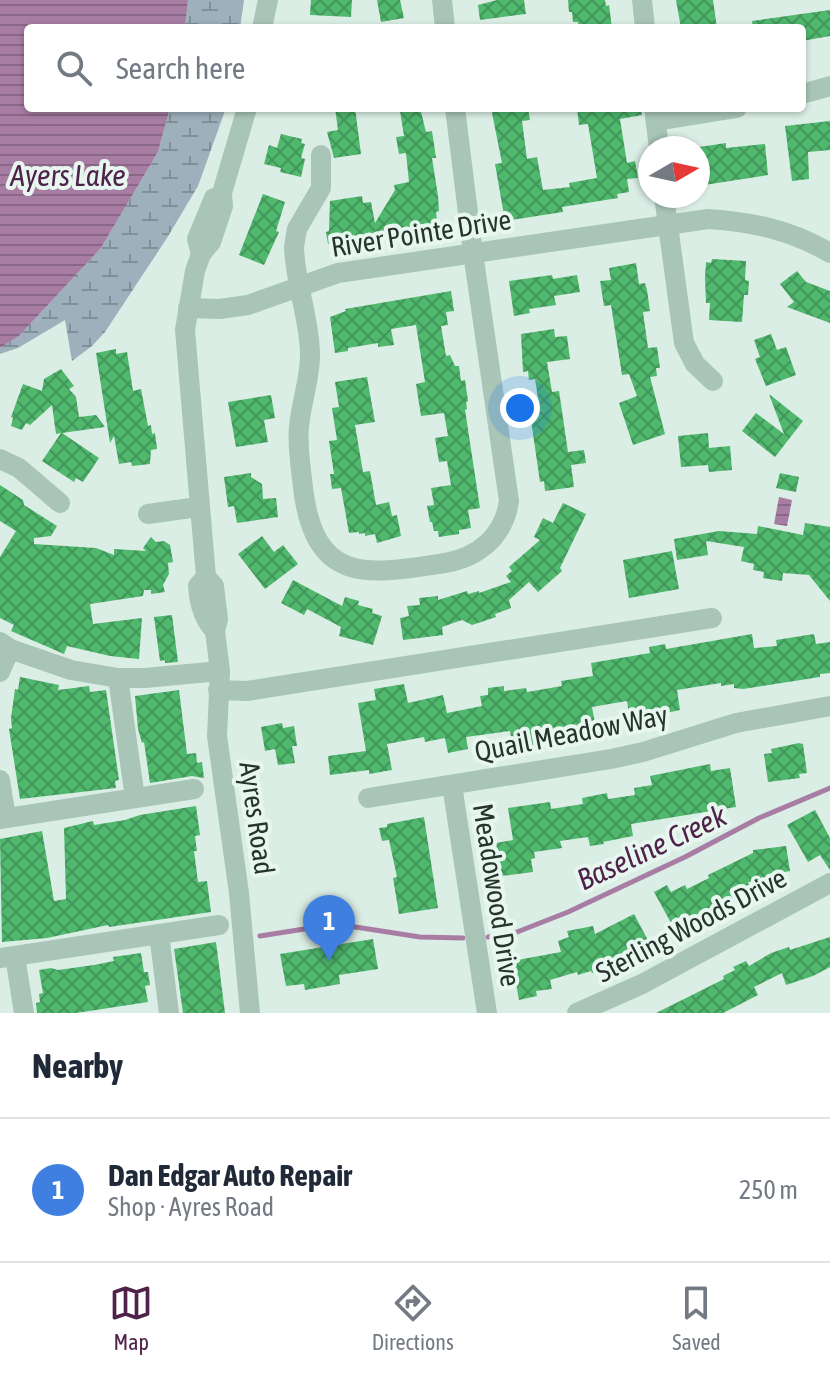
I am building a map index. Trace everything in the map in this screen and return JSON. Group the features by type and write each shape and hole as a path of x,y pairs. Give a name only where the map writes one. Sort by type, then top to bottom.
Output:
{"street":[{"path":"263,24 268,0"},
{"path":"442,0 445,24"},
{"path":"642,0 645,24"},
{"path":"806,93 830,86"},
{"name":"Ayres Road","path":"246,112 222,193 210,202 197,239 201,254 188,308 185,353 206,577 214,586 218,619 215,631 219,680 217,736 239,893 250,1013"},
{"path":"321,155 321,188 295,238 310,357 298,440 306,506 313,533 333,558 355,569 377,572 449,562 473,555 494,538 502,526 509,501 455,112"},
{"path":"658,136 655,114 682,112"},
{"path":"665,208 684,343 695,364 713,381"},
{"name":"River Pointe Drive","path":"188,308 220,309 248,305 338,273 708,219 756,224 806,239 830,253"},
{"path":"0,459 19,468 60,503"},
{"path":"148,514 198,507"},
{"path":"0,672 5,645 71,670 118,678 219,680 247,691 712,618"},
{"path":"118,678 135,798"},
{"name":"Quail Meadow Way","path":"368,798 611,759 736,723 830,706"},
{"path":"0,780 3,818 194,789"},
{"name":"Meadowood Drive","path":"452,785 487,1013"},
{"name":"Sterling Woods Drive","path":"577,1013 642,984 830,883"},
{"path":"24,1013 7,957 219,925"},
{"path":"159,934 169,1013"}],"green space":[{"path":"188,0 244,0 241,24 185,24"},
{"path":"169,112 225,112 198,186 105,332 72,361 65,320 18,348 0,354 0,348 19,336 101,248 158,152"}],"water":[{"name":"Ayers Lake","path":"0,0 188,0 185,24 24,24 24,112 169,112 158,152 101,248 19,336 0,348"},
{"path":"779,497 792,500 787,526 774,524"}],"building":[{"path":"311,0 352,0 351,17 310,15"},
{"path":"377,0 400,0 404,18 381,22"},
{"path":"497,0 524,0 526,14 480,20 478,5"},
{"path":"568,0 605,0 606,6 609,5 611,24 578,24 573,22 572,12 569,12"},
{"path":"676,0 713,0 716,24 680,24"},
{"path":"830,10 830,36 806,40 806,24 752,24 752,21"},
{"path":"336,112 356,112 361,154 334,158 327,132 338,130"},
{"path":"400,112 421,112 426,132 432,131 436,158 432,158 438,196 438,228 391,236 390,231 348,237 349,241 328,244 326,232 329,231 330,201 362,196 363,203 371,202 375,223 395,190 394,185 409,182 406,153 399,154 396,137 404,136"},
{"path":"492,112 529,112 530,120 522,121 527,159 537,157 543,190 570,187 569,183 597,178 588,124 579,125 577,112 642,112 642,115 620,119 627,163 635,161 638,178 627,179 629,192 617,194 618,198 562,207 563,212 505,221 495,164 502,163"},
{"path":"830,121 830,150 808,152 809,179 792,181 785,126"},
{"path":"281,134 302,139 301,143 305,144 301,177 264,164 269,145 277,148"},
{"path":"726,143 726,148 765,144 768,175 710,184 710,145"},
{"path":"263,194 285,202 276,231 279,232 264,265 239,255"},
{"path":"712,259 746,261 745,280 749,281 748,295 744,295 742,322 709,320 710,303 706,303 705,278 706,262 711,263"},
{"path":"636,263 639,284 645,283 650,311 643,312 648,348 657,347 660,368 656,368 657,376 650,377 665,434 633,445 619,403 637,396 629,374 622,375 611,305 604,306 600,281 611,280 609,268"},
{"path":"797,271 806,282 830,291 830,323 787,307 794,302 780,284"},
{"path":"552,275 553,279 577,275 580,292 554,296 556,305 529,309 530,313 514,316 509,281"},
{"path":"451,291 454,311 446,312 448,325 441,326 446,356 450,355 455,366 459,366 461,381 465,380 468,401 465,410 480,508 468,510 471,528 459,530 459,534 439,537 430,522 427,506 434,505 431,488 451,485 447,461 439,462 435,438 448,436 444,413 421,416 416,384 425,382 416,325 391,329 394,345 378,347 378,343 335,353 330,317 345,309"},
{"path":"554,329 555,337 567,336 570,359 547,362 552,392 559,391 568,452 584,450 586,463 571,465 574,487 545,491 544,481 540,482 531,420 535,419 534,412 540,411 535,379 529,380 528,371 523,372 521,334"},
{"path":"771,334 777,350 786,347 796,375 766,386 755,359 760,357 754,340"},
{"path":"116,349 116,354 127,352 133,391 141,389 148,426 151,425 152,434 155,433 157,449 151,450 150,464 119,464 114,436 110,443 96,353"},
{"path":"61,369 74,386 69,389 76,397 79,417 96,415 105,427 62,433 99,458 83,482 76,478 74,482 42,461 61,433 56,434 52,405 30,425 26,423 22,430 11,426 11,417 23,384 42,391 44,379"},
{"path":"367,377 375,422 355,425 363,472 370,471 376,505 389,502 392,516 397,515 401,536 377,543 375,534 349,533 341,488 332,489 330,474 334,474 329,441 337,440 332,408 339,407 335,382"},
{"path":"769,394 803,421 775,457 742,431 756,413 784,434"},
{"path":"271,395 275,418 264,420 268,442 236,447 228,402"},
{"path":"708,433 709,448 730,446 732,470 709,472 708,465 681,467 678,436"},
{"path":"251,473 251,477 262,484 263,499 276,498 278,517 237,523 234,506 228,507 224,477"},
{"path":"780,473 799,477 796,492 776,488"},
{"path":"0,485 57,526 51,536 34,538 34,544 96,548 114,555 114,549 146,551 143,548 151,537 156,542 164,541 170,545 173,562 168,563 169,574 163,585 165,592 151,594 151,590 144,590 143,596 90,604 93,624 142,618 139,659 67,646 64,654 11,631 14,625 0,618 0,557 16,531 0,521"},
{"path":"563,503 586,514 560,568 562,571 538,592 529,582 509,600 511,608 495,614 496,617 472,625 462,620 442,627 443,635 403,640 400,618 409,616 407,606 420,605 419,598 438,596 438,600 467,591 468,594 479,593 511,582 506,576 512,571 509,567 540,540 534,537 543,518 553,523"},
{"path":"805,523 830,527 830,601 809,575 783,573 782,581 763,578 764,572 753,570 754,564 741,561 744,547 706,541 708,555 677,560 674,539 719,531 757,534 758,526 803,535"},
{"path":"262,536 274,552 283,545 298,564 265,589 238,554"},
{"path":"672,551 679,589 629,598 623,560"},
{"path":"293,580 342,606 345,597 359,601 358,605 373,609 372,613 382,616 373,645 339,636 341,627 307,609 304,615 281,603"},
{"path":"172,615 178,662 165,663 165,660 160,661 154,617"},
{"path":"752,634 754,648 777,646 776,640 814,634 816,644 830,642 830,673 743,689 734,688 734,684 721,686 721,683 677,690 680,710 630,721 627,701 592,707 595,723 533,733 534,746 513,749 510,731 466,737 468,749 448,753 445,738 425,742 424,737 387,744 392,770 330,775 328,756 366,751 358,703 376,700 374,689 404,684 408,703 443,695 447,713 482,706 480,696 488,695 488,688 504,686 504,691 526,688 527,692 562,686 561,681 593,676 591,663 650,653 649,647 665,644 666,649"},
{"path":"20,677 59,685 58,690 89,686 90,692 106,690 119,780 115,781 116,788 20,799 9,729 12,728 15,689 18,690"},
{"path":"179,690 187,754 196,753 197,763 202,762 204,778 192,776 150,783 144,742 138,729 135,696"},
{"path":"282,723 283,728 294,726 297,746 292,746 295,763 278,765 275,749 265,751 261,727"},
{"path":"803,744 807,773 799,774 800,778 768,782 764,754 772,753 771,749"},
{"path":"710,764 711,771 730,768 736,807 631,824 633,836 604,844 590,846 588,837 560,841 562,848 534,852 535,858 531,859 533,872 501,876 496,843 513,840 508,808 550,802 551,809 583,804 582,798 607,793 608,799 635,795 634,788 652,785 650,776"},
{"path":"196,806 200,835 195,836 197,851 194,851 198,882 207,881 211,912 108,925 47,938 2,942 0,839 42,831 54,901 66,899 64,828"},
{"path":"815,810 830,838 830,870 820,855 808,862 787,825"},
{"path":"424,817 438,908 399,914 393,878 397,877 389,840 382,841 379,828"},
{"path":"786,846 790,871 773,874 774,878 748,882 750,888 732,900 733,903 676,932 654,892 667,885 671,892 685,885 687,889 753,853 753,850"},
{"path":"634,914 651,946 612,967 550,980 552,989 536,991 537,996 519,1000 512,961 561,952 558,941 569,937 567,931 593,926 595,934"},
{"path":"830,937 830,967 813,976 786,985 782,973 754,987 758,995 723,1013 656,1013 724,979 723,976 735,970 733,967 746,961 749,966 771,953"},
{"path":"373,939 378,969 339,975 340,984 305,990 304,984 286,986 280,954"},
{"path":"216,942 225,1013 183,1013 174,949"},
{"path":"141,953 150,985 145,986 148,1002 76,1013 37,1013 36,1003 40,1002 39,994 43,993 39,970 94,965 114,961 113,957"}],"waterway":[{"name":"Baseline Creek","path":"488,937 512,934 568,912 759,818 830,788"},
{"name":"Baseline Creek","path":"260,936 336,924 420,937 463,938"}],"place":[{"name":"Dan Edgar Auto Repair","path":"329,961"}]}
